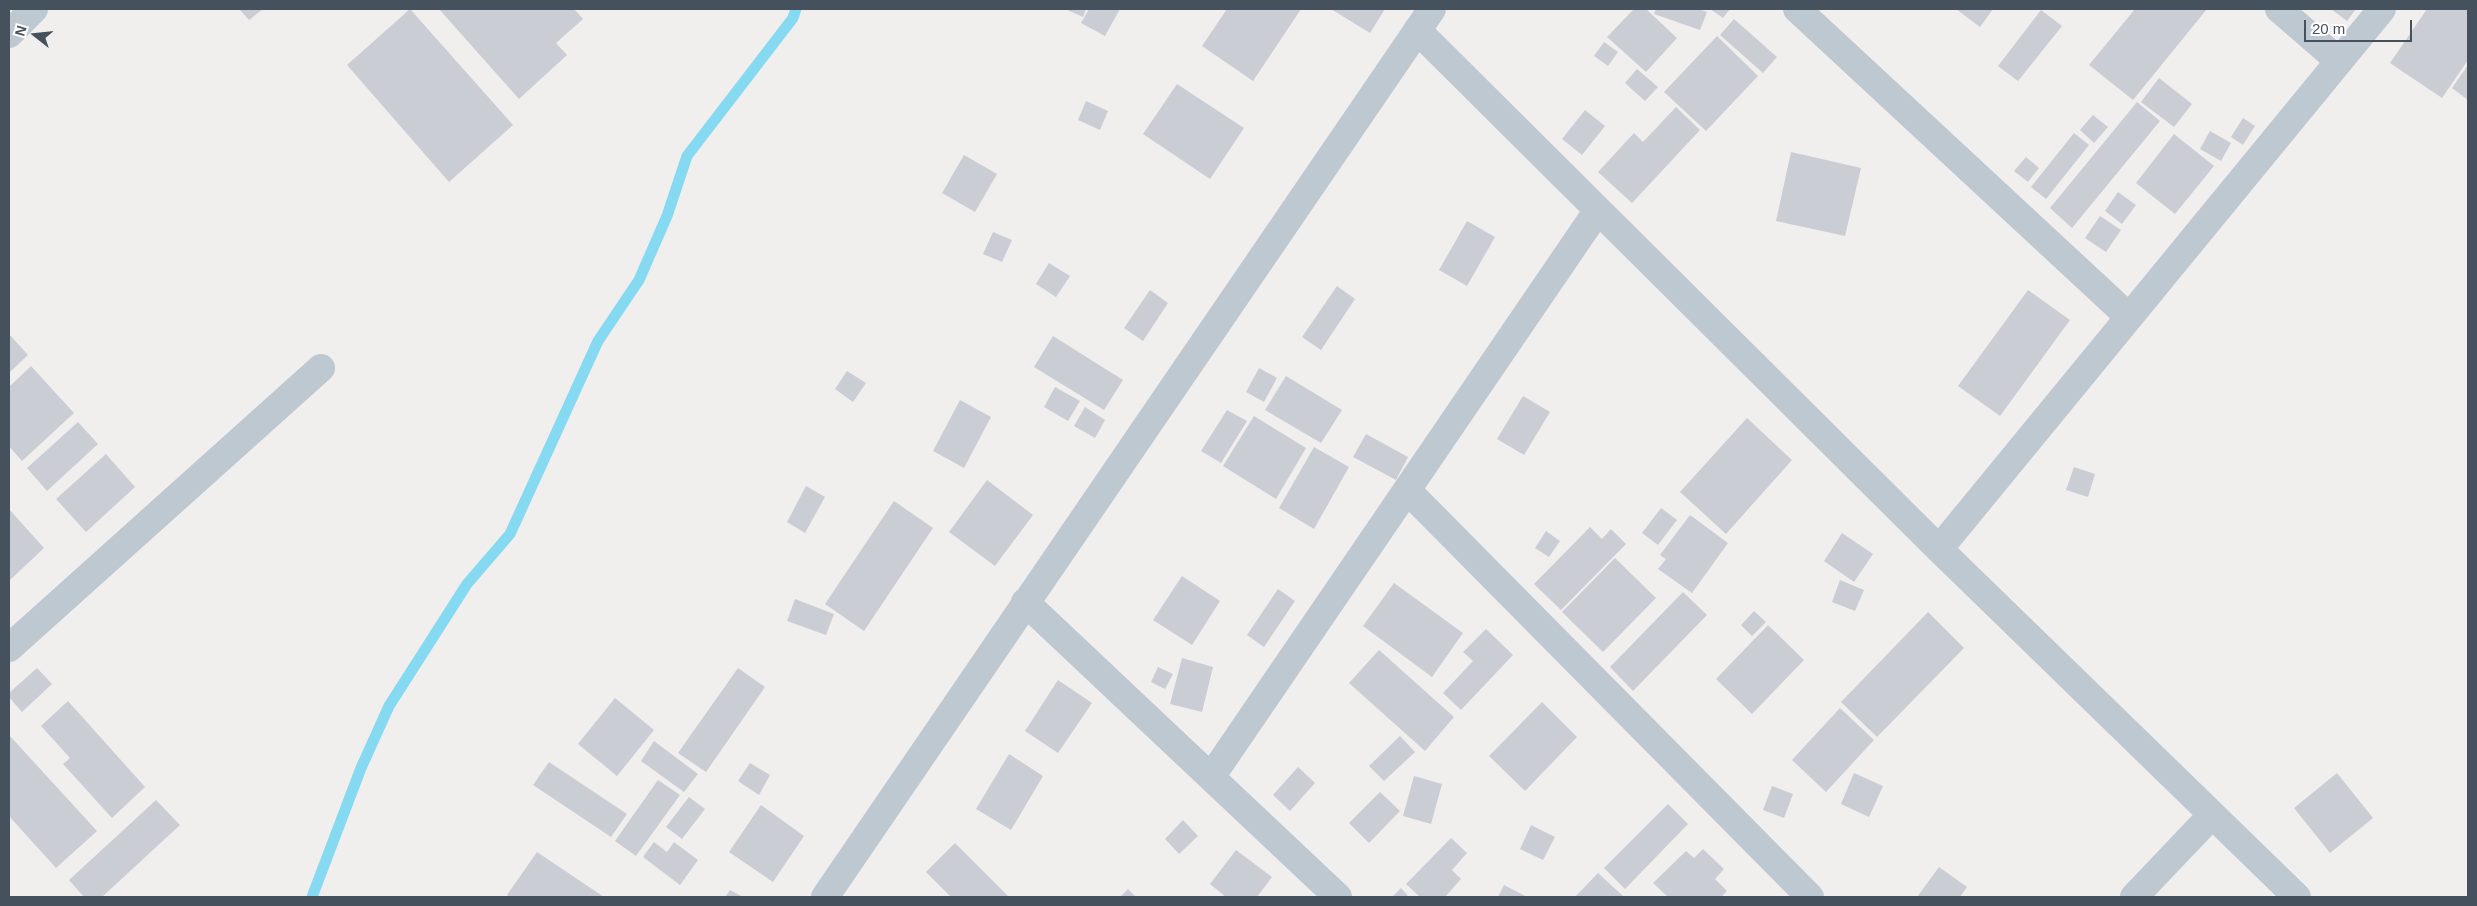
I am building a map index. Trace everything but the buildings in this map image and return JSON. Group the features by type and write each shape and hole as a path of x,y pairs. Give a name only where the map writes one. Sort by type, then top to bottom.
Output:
{"street":[{"path":"9,34 34,9"},
{"path":"1796,9 2128,316"},
{"path":"2279,9 2339,61"},
{"path":"1939,549 2128,316 2382,9"},
{"path":"826,897 1025,602 1424,19 1598,210 1939,549 2297,897"},
{"path":"1211,777 1598,210"},
{"path":"9,648 321,368"},
{"path":"1407,490 1810,897"},
{"path":"1025,602 1338,897"},
{"path":"2134,897 2212,815"}],"waterway":[{"path":"312,897 361,768 389,706 467,584 510,534 598,341 639,280 667,216 687,156 793,18 796,9"}]}
